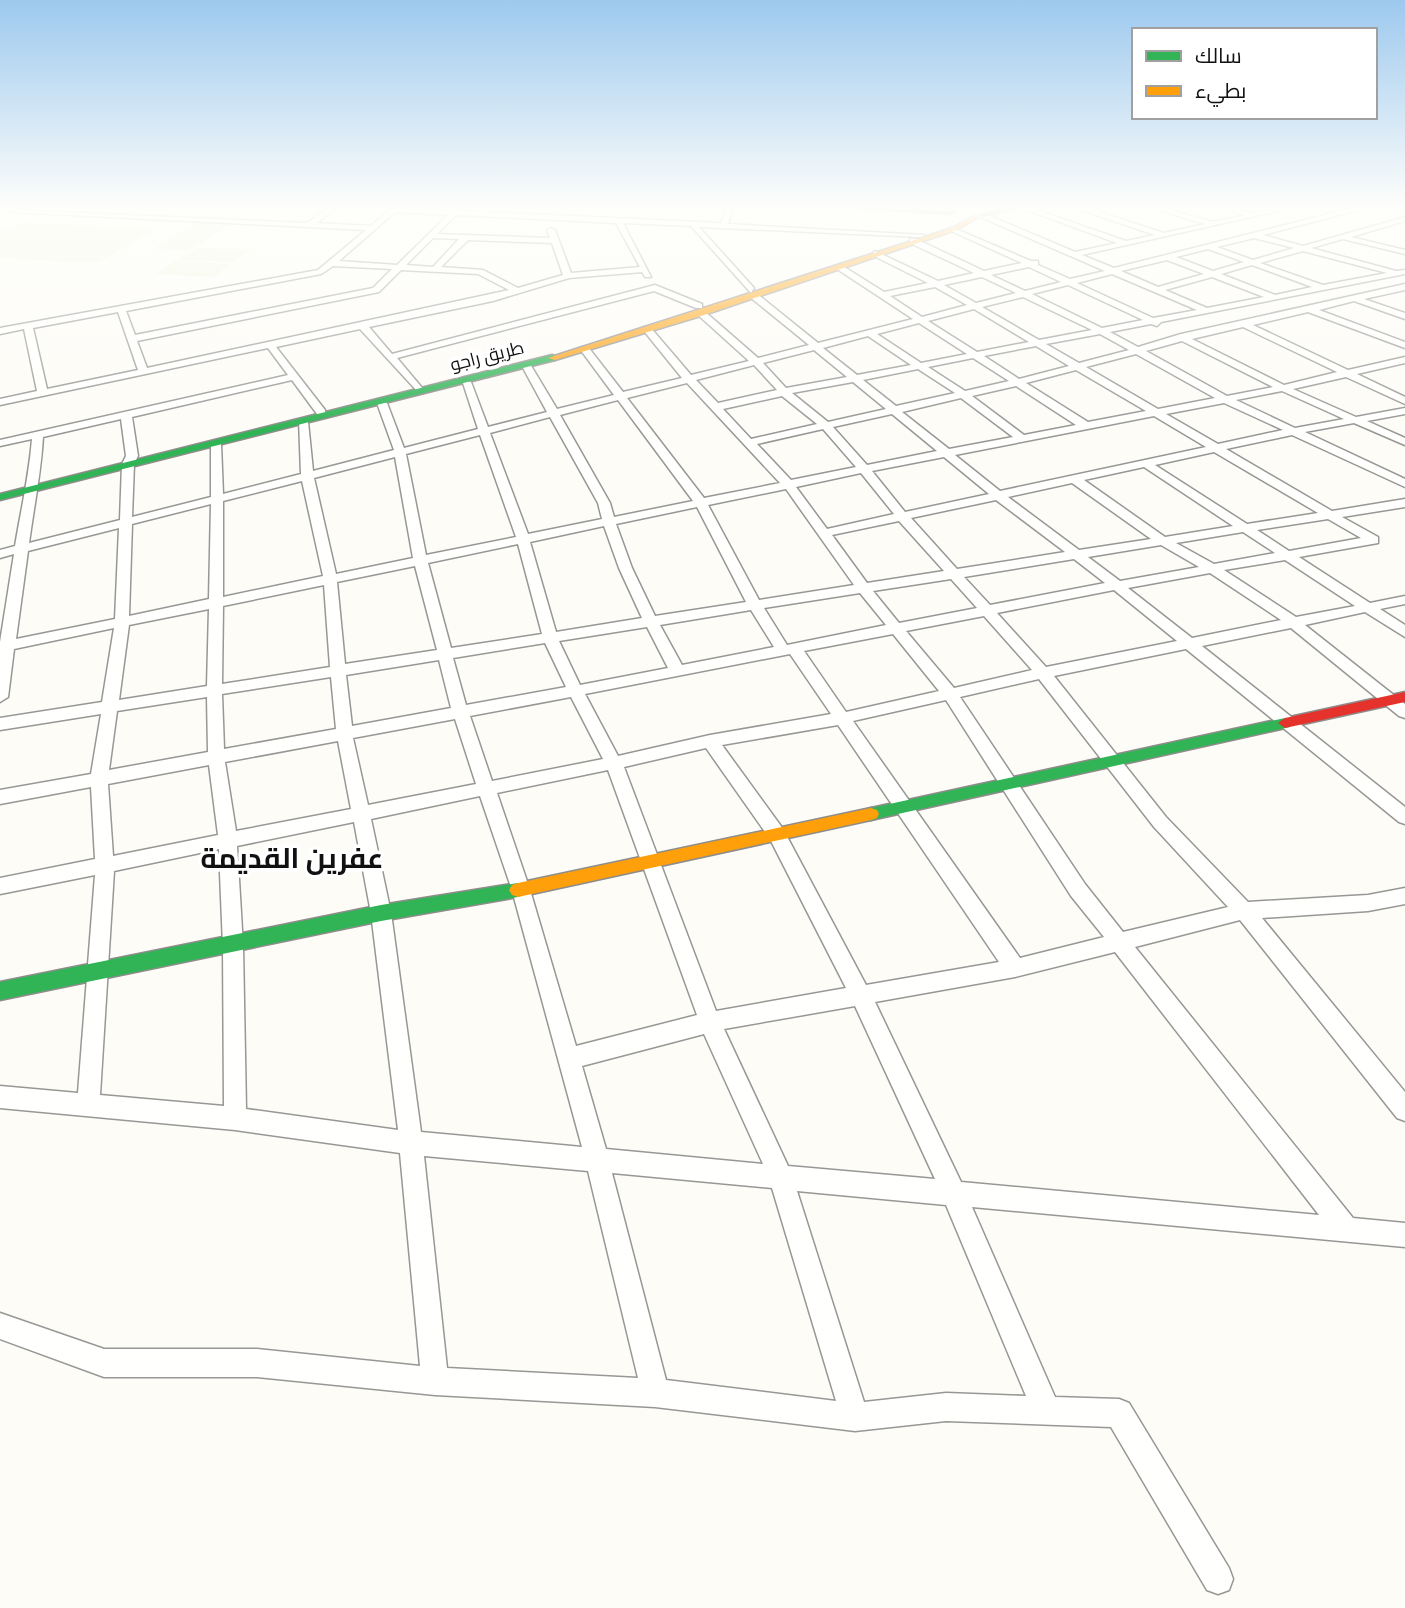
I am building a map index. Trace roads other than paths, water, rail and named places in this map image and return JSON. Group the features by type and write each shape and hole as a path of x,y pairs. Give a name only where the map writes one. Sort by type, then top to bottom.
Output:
{"main road":[{"name":"طريق راجو","path":"130,460 215,444 527,366 647,329 785,281"},
{"name":"طريق راجو","path":"752,292 790,281"},
{"name":"طريق راجو","path":"0,490 32,485 536,359 700,310"},
{"name":"طريق راجو","path":"0,498 32,485"},
{"path":"0,991 381,913 521,890 1397,698"}],"street":[{"path":"0,331 272,281"},
{"path":"131,339 376,290 385,281"},
{"path":"498,281 517,291"},
{"path":"0,402 363,326 551,281"},
{"path":"651,281 655,288 700,310 784,392 825,425 1043,673 1114,760 1160,822 1244,911 1405,1110"},
{"path":"742,281 752,292 1000,497 1119,587 1405,817"},
{"path":"861,281 1084,425"},
{"path":"0,797 460,710 575,691 986,610 1373,540 931,281"},
{"path":"884,295 951,281"},
{"path":"998,281 1102,331 1226,399 1405,483"},
{"path":"0,554 1071,281"},
{"path":"1071,281 1164,327"},
{"path":"1136,281 1247,325 1405,401"},
{"path":"1156,290 1187,281"},
{"path":"1230,281 1405,345"},
{"path":"1303,281 1405,316"},
{"path":"716,407 1362,281"},
{"path":"751,442 1079,368 1179,336 1247,325 1405,287"},
{"path":"391,357 655,288"},
{"path":"121,309 144,372"},
{"path":"28,326 43,393"},
{"path":"363,326 418,389"},
{"path":"647,329 688,378 789,485 863,588 951,695 1078,890 1347,1230"},
{"path":"869,332 921,365 1021,438"},
{"path":"1179,336 1283,388 1405,442"},
{"path":"270,345 321,412"},
{"path":"585,349 700,502 755,605 842,718 1015,968"},
{"path":"4,646 700,502 1283,388 1405,360"},
{"path":"527,366 604,503 608,522 650,622 677,670"},
{"path":"0,443 293,377"},
{"path":"466,382 523,539 550,638 614,763 710,1022 781,1177 855,1417"},
{"path":"382,403 400,452 420,559 460,710 521,890 597,1160 655,1393"},
{"path":"825,533 904,518 1294,431 1405,411"},
{"path":"88,1106 105,867 99,780 122,622 130,460 126,415"},
{"path":"303,422 307,475 330,579 344,732 381,913 411,1143 435,1381"},
{"path":"0,697 4,646 38,435"},
{"path":"215,444 218,499 216,756 228,842 234,943 235,1119"},
{"path":"1145,463 1405,632"},
{"path":"1076,480 1164,542 1213,569 1293,622 1397,698 1405,712"},
{"path":"0,724 1405,503"},
{"path":"0,886 361,815 710,741 842,718 1043,673 1405,600"},
{"path":"710,741 777,834 861,996 953,1192 1046,1409"},
{"path":"568,1059 710,1022 1015,968 1244,911 1368,903 1405,896"},
{"path":"0,1097 235,1119 411,1143 1405,1235"},
{"path":"0,1326 104,1363 257,1363 435,1381 655,1393 855,1417 946,1407 1119,1413 1218,1579"}],"district":[{"name":"عفرين القديمة","path":"292,858"}]}
